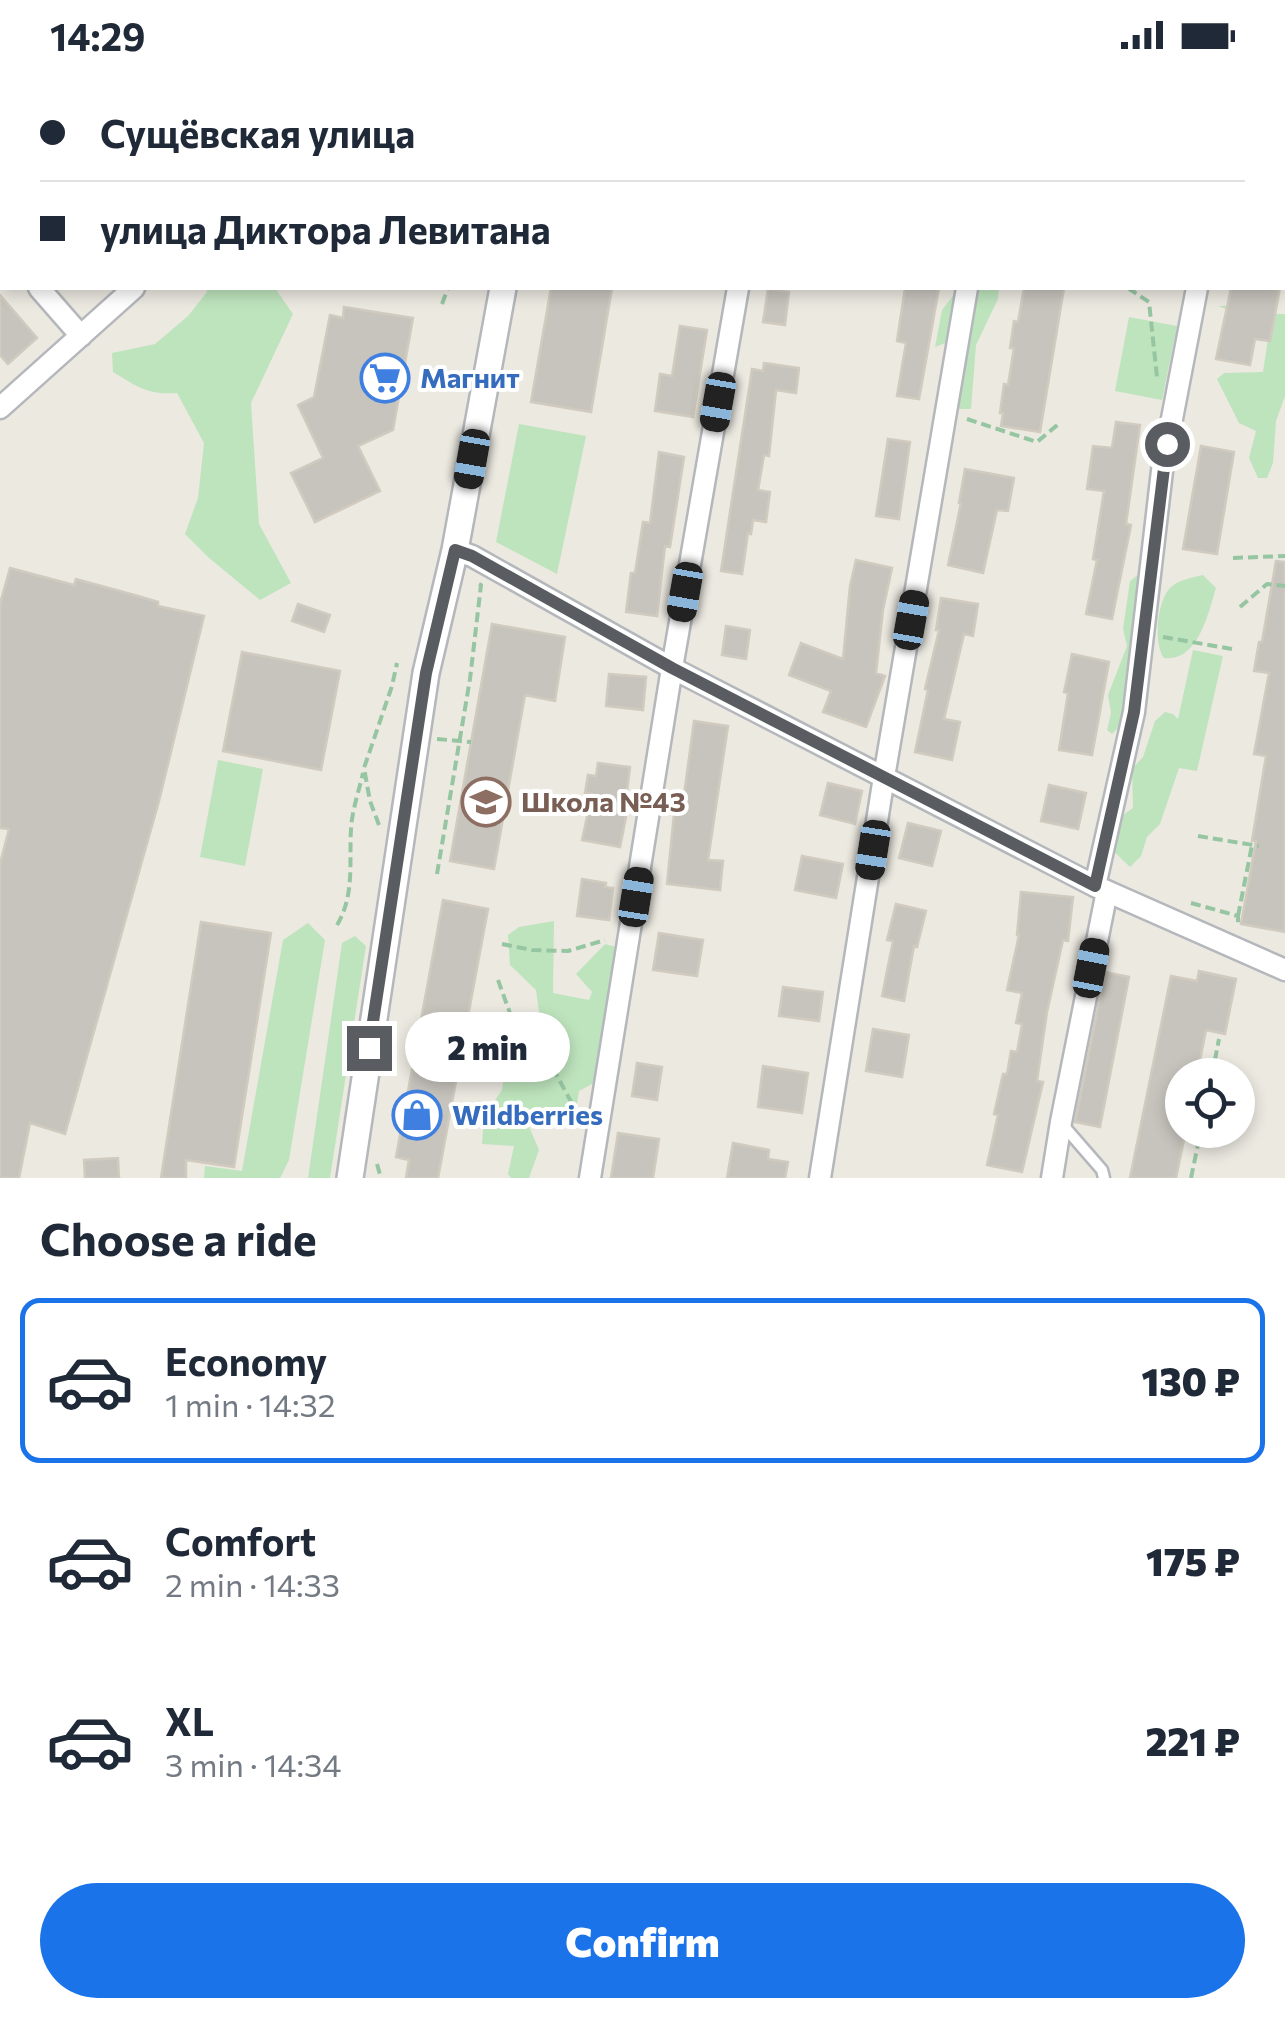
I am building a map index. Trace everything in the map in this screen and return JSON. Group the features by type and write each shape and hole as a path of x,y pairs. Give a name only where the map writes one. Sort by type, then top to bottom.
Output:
{"street":[{"path":"41,290 82,336"},
{"path":"0,408 132,290"},
{"path":"350,1178 426,673 455,550 502,290"},
{"path":"590,1178 738,290"},
{"path":"820,1178 967,290"},
{"path":"1052,1178 1134,712 1162,470 1196,290"},
{"path":"455,550 672,668 1101,888 1285,970"}],"lane":[{"path":"1060,1122 1102,1170 1104,1178"}],"path":[{"path":"1131,290 1149,302 1159,385 1177,392"},
{"path":"944,424 962,417 1037,442 1061,422"},
{"path":"1233,558 1285,556"},
{"path":"437,874 470,678 481,585 464,578"},
{"path":"1240,607 1267,584 1285,586"},
{"path":"1143,633 1232,649"},
{"path":"336,925 343,915 351,885 351,825 364,768 397,663"},
{"path":"437,739 471,742"},
{"path":"364,768 370,801 396,867"},
{"path":"1198,836 1259,846"},
{"path":"1249,930 1236,926 1252,845"},
{"path":"1182,901 1238,916"},
{"path":"502,944 568,951 630,935"},
{"path":"498,980 510,1016 546,1056 582,1119 599,1124"},
{"path":"1215,1058 1219,1039"},
{"path":"1191,1178 1197,1148"}],"green space":[{"path":"276,290 293,314 251,403 259,524 291,583 260,600 185,534 198,498 204,443 177,393 150,391 113,372 112,353 155,344 188,316 207,292"},
{"path":"957,290 999,290 976,345 971,409 956,409 964,336 935,347 942,310"},
{"path":"1245,305 1285,314 1285,396 1276,421 1273,463 1267,478 1258,478 1249,458 1256,431 1239,423 1217,379 1224,373 1263,372 1270,325 1218,306"},
{"path":"1129,317 1177,326 1162,400 1115,391"},
{"path":"519,424 586,436 557,574 496,542"},
{"path":"1140,573 1133,683 1121,723 1112,734 1107,730 1111,713 1108,695 1127,646 1123,629 1130,581"},
{"path":"1203,575 1216,588 1200,634 1185,652 1164,658 1158,632 1166,593 1178,582"},
{"path":"1193,650 1223,656 1197,771 1179,768 1160,824 1147,837 1141,856 1130,867 1104,842 1117,819 1133,808 1132,769 1143,757 1155,721 1165,712 1178,719"},
{"path":"218,760 263,769 245,866 200,857"},
{"path":"554,921 553,993 589,1000 592,992 576,974 605,944 617,947 612,1033 594,1083 579,1091 575,1117 537,1111 528,1124 539,1150 529,1178 511,1178 508,1174 514,1146 482,1144 484,1116 502,1090 504,1075 525,1057 524,1037 539,1012 536,990 510,965 508,935 519,927"},
{"path":"308,923 325,940 289,1160 280,1178 204,1178 205,1166 242,1171 283,940"},
{"path":"355,936 366,946 330,1178 308,1178 342,943"}],"building":[{"path":"551,290 612,290 591,412 531,402"},
{"path":"768,290 789,292 785,325 763,322"},
{"path":"905,290 939,290 919,399 897,396 906,343 897,341"},
{"path":"1024,290 1064,290 1040,432 1001,426 1004,384 1008,385 1014,348 1010,348 1014,321 1018,322"},
{"path":"1231,290 1280,290 1270,341 1255,339 1250,365 1216,359"},
{"path":"0,295 37,338 8,364 0,355"},
{"path":"344,307 413,318 393,430 358,446 380,491 315,522 291,473 323,458 298,405 314,397 330,315 343,318"},
{"path":"680,326 707,330 693,417 655,411 660,374 672,376"},
{"path":"764,363 799,368 796,393 776,390 769,456 764,455 758,490 770,492 766,522 753,520 742,574 721,571 752,369 763,371"},
{"path":"1116,422 1140,425 1126,524 1131,525 1112,619 1086,614 1097,560 1093,559 1104,491 1087,489 1093,446 1112,448"},
{"path":"888,439 910,442 899,519 876,516"},
{"path":"1201,446 1234,452 1217,554 1183,549"},
{"path":"659,452 684,457 670,547 665,546 657,616 626,612 643,522 650,523"},
{"path":"965,469 1014,478 1008,511 997,510 983,573 948,565"},
{"path":"856,560 892,568 876,673 885,676 866,727 823,712 831,691 789,675 801,643 843,659"},
{"path":"1276,561 1285,562 1285,932 1241,924 1266,756 1254,754 1269,673 1254,671"},
{"path":"10,568 74,585 76,579 158,602 158,606 204,616 159,801 65,1134 30,1123 19,1178 0,1178 0,864 9,829 0,828 0,604"},
{"path":"941,598 978,604 973,636 964,634 944,719 960,722 952,760 915,752 939,630"},
{"path":"298,604 330,615 324,632 292,621"},
{"path":"492,624 565,637 555,701 525,695 494,869 450,861"},
{"path":"726,626 750,630 746,659 722,655"},
{"path":"242,652 340,671 321,770 223,751"},
{"path":"1072,654 1109,662 1092,755 1059,750"},
{"path":"609,674 646,677 643,710 606,706"},
{"path":"694,721 728,726 708,860 723,861 720,890 667,884 676,794 684,795"},
{"path":"598,763 630,767 620,847 582,840 592,794 585,793 588,775 596,776"},
{"path":"828,783 862,791 855,824 820,815"},
{"path":"1049,785 1086,793 1078,829 1041,821"},
{"path":"908,823 941,831 932,866 899,858"},
{"path":"802,856 843,864 836,898 795,890"},
{"path":"582,879 613,888 609,920 577,916"},
{"path":"1021,892 1073,897 1068,941 1063,940 1047,1012 1037,1081 1043,1082 1022,1172 987,1165 1003,1074 1007,1074 1011,1051 1017,1052 1022,1024 1016,1023 1022,993 1007,990 1019,935"},
{"path":"443,900 488,909 438,1178 406,1178 409,1160 396,1157"},
{"path":"896,904 926,911 917,947 914,946 904,1001 882,996 893,941 887,940"},
{"path":"201,922 271,933 234,1167 186,1160 186,1178 161,1178"},
{"path":"659,933 703,940 697,976 653,970"},
{"path":"1199,971 1236,979 1225,1034 1206,1030 1200,1058 1165,1058 1165,1148 1182,1148 1176,1178 1130,1178 1171,976 1197,981"},
{"path":"1105,972 1129,977 1100,1127 1075,1122"},
{"path":"783,987 823,992 819,1021 779,1016"},
{"path":"873,1029 909,1035 902,1077 866,1071"},
{"path":"637,1063 662,1067 657,1100 632,1096"},
{"path":"763,1066 808,1073 802,1113 758,1107"},
{"path":"618,1133 659,1139 653,1178 611,1178"},
{"path":"733,1143 769,1150 768,1159 788,1162 785,1178 727,1178"},
{"path":"118,1158 119,1178 85,1178 84,1160"}],"place":[{"name":"Магнит","path":"385,378"},
{"name":"Школа №43","path":"486,802"},
{"name":"Wildberries","path":"417,1115"}],"route":[{"path":"369,1048 426,673 455,550 672,668 1095,886 1134,712 1167,444"}]}
